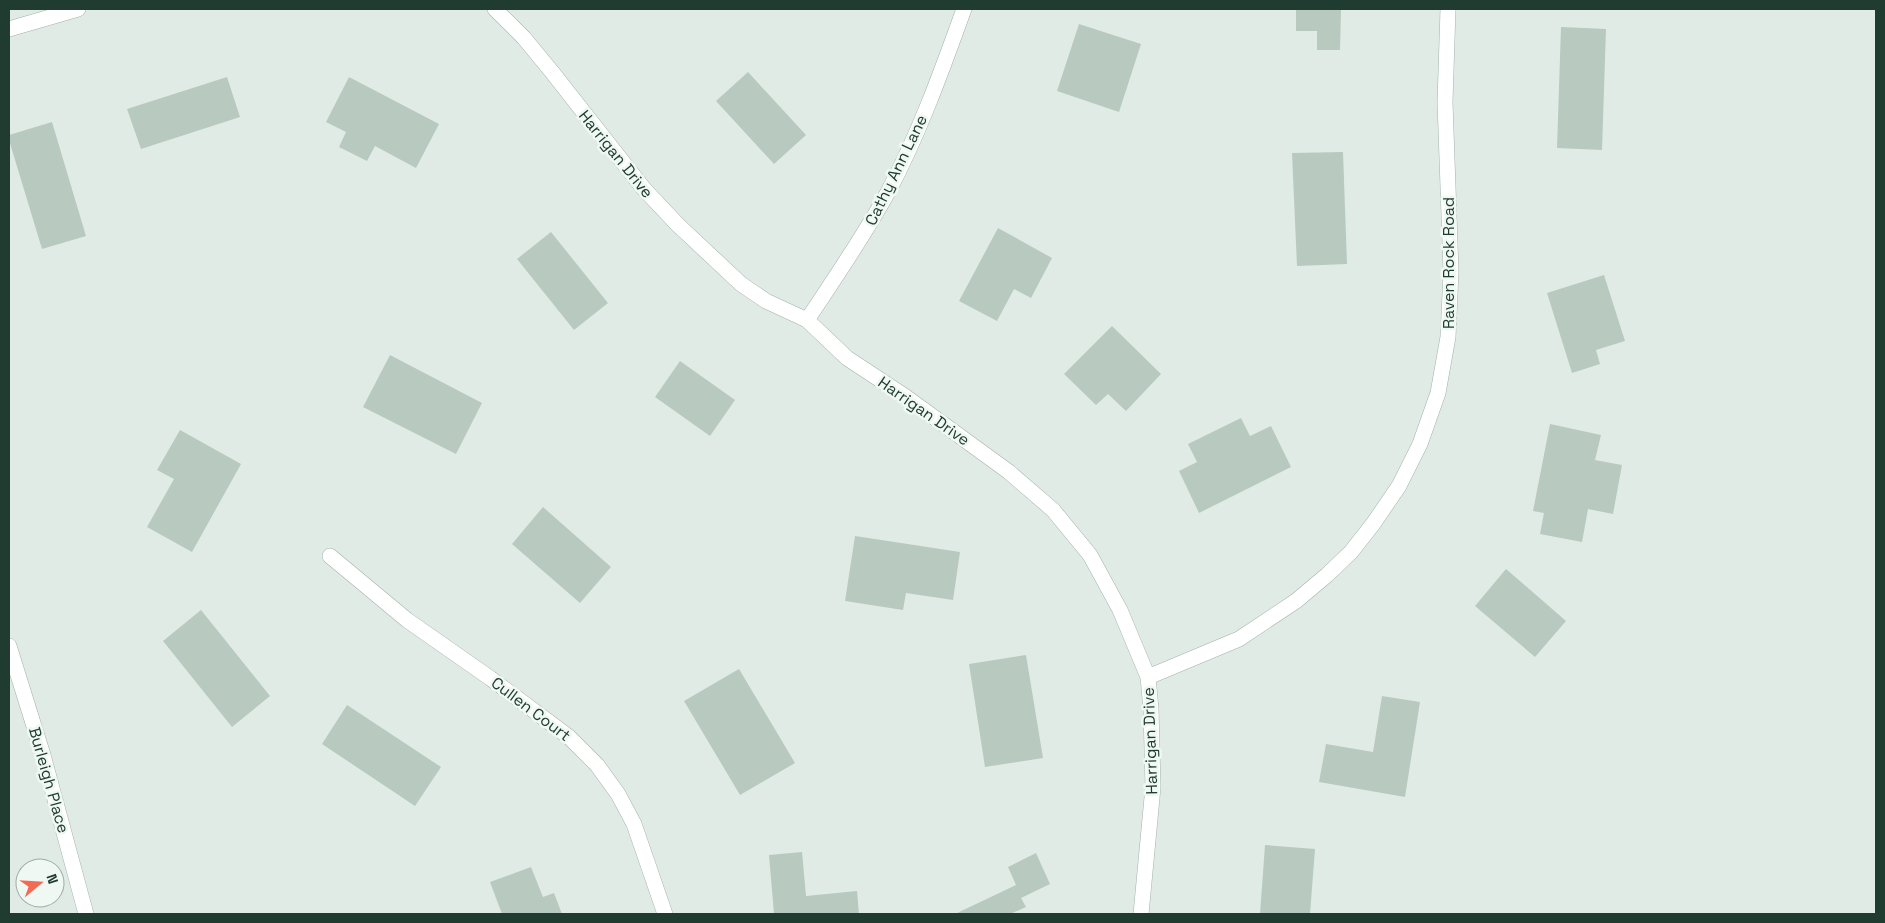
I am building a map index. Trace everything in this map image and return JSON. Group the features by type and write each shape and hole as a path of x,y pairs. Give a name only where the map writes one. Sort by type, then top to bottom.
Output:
{"street":[{"path":"9,29 78,9"},
{"name":"Harrigan Drive","path":"495,9 524,38 644,189 678,225 741,284 766,301 807,320 847,358 906,397 1009,472 1053,510 1094,563 1120,610 1148,677 1151,709 1153,787 1141,914"},
{"name":"Cathy Ann Lane","path":"807,320 863,235 888,191 912,143 964,9"},
{"name":"Raven Rock Road","path":"1148,677 1239,638 1296,600 1327,575 1351,552 1399,486 1420,444 1438,393 1448,337 1451,272 1445,102 1448,9"},
{"name":"Cullen Court","path":"330,556 407,620 570,736 597,765 618,794 634,824 665,914"},
{"name":"Burleigh Place","path":"9,646 43,755 86,914"}],"building":[{"path":"1296,9 1341,9 1340,50 1317,50 1317,31 1296,31"},
{"path":"1079,24 1141,44 1119,112 1057,91"},
{"path":"1561,27 1606,29 1602,150 1557,148"},
{"path":"748,72 806,135 774,164 716,101"},
{"path":"227,77 240,117 141,149 127,109"},
{"path":"349,77 439,124 416,168 375,146 367,161 339,147 346,132 326,122"},
{"path":"52,122 86,236 42,249 9,135"},
{"path":"1343,152 1347,264 1297,266 1292,153"},
{"path":"998,228 1052,258 1031,298 1014,289 997,321 959,301"},
{"path":"551,232 608,303 574,330 517,259"},
{"path":"1604,275 1625,341 1596,350 1600,364 1572,373 1547,293"},
{"path":"1112,326 1161,374 1126,411 1108,394 1096,405 1064,374"},
{"path":"390,355 482,403 456,454 363,407"},
{"path":"680,361 735,400 710,436 655,397"},
{"path":"1241,418 1250,436 1271,426 1291,467 1199,513 1179,471 1197,462 1188,444"},
{"path":"1550,424 1601,435 1595,460 1622,465 1613,514 1588,509 1582,542 1540,534 1544,513 1533,511"},
{"path":"180,430 241,464 192,552 147,527 174,479 157,470"},
{"path":"543,507 611,567 580,603 512,544"},
{"path":"855,536 960,552 953,600 906,593 903,610 845,601"},
{"path":"1506,569 1566,621 1535,657 1475,606"},
{"path":"201,610 270,696 232,727 163,641"},
{"path":"1026,655 1043,758 985,767 969,664"},
{"path":"739,669 795,763 740,795 684,701"},
{"path":"1382,696 1420,702 1405,797 1319,782 1326,744 1373,752"},
{"path":"347,705 441,767 415,806 322,744"},
{"path":"1265,845 1315,849 1310,914 1260,914"},
{"path":"802,852 806,896 857,891 859,914 774,914 769,855"},
{"path":"1036,853 1050,884 1021,898 1026,907 1010,914 955,914 1016,885 1008,867"},
{"path":"531,867 543,897 554,893 562,914 502,914 490,882"}]}
